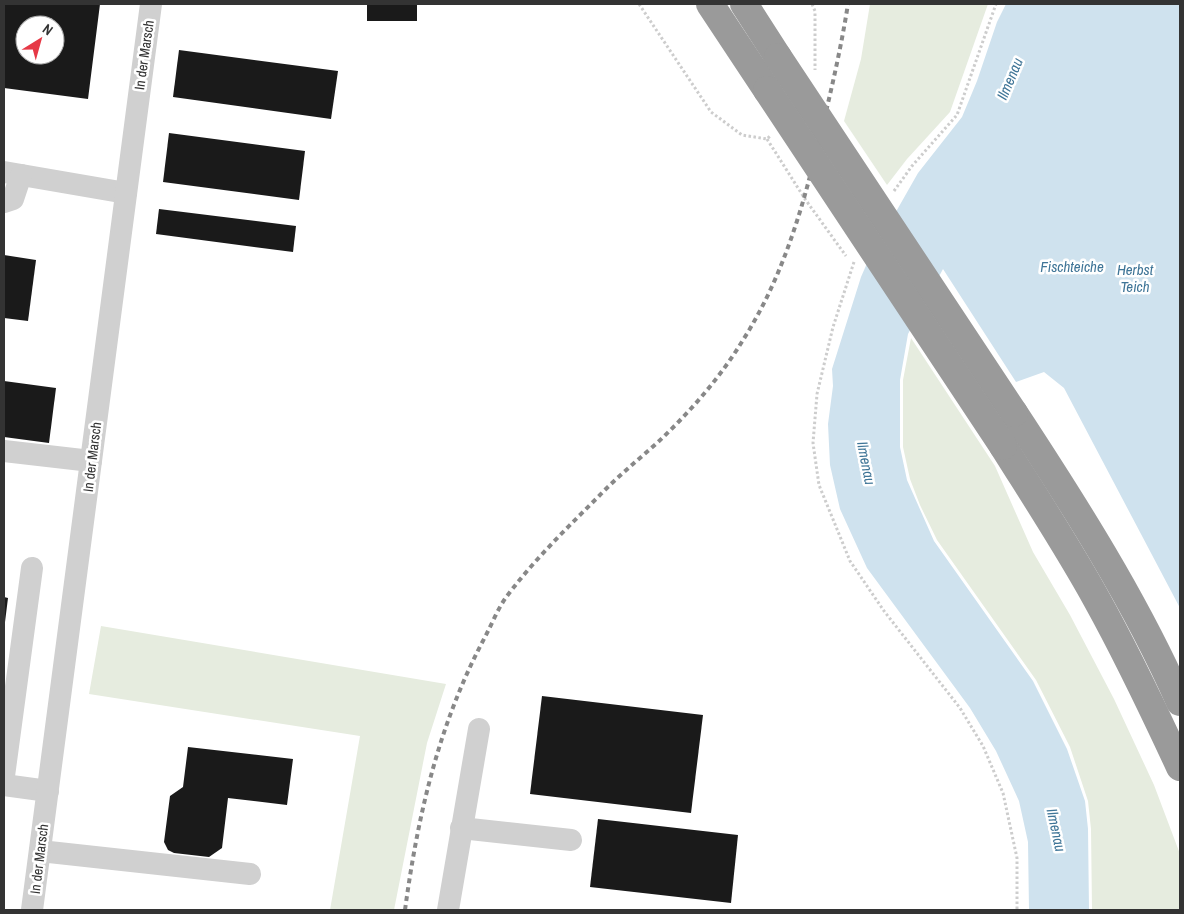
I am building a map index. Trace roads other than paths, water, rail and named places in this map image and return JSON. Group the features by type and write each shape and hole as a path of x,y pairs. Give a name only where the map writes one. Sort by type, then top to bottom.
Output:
{"highway":[{"path":"710,4 1003,446 1060,537 1097,600 1142,685 1180,767"},
{"path":"744,4 1073,503 1117,578 1180,702"}],"street":[{"name":"In der Marsch","path":"32,910 151,4"},
{"path":"4,202 13,200 12,173 126,193"},
{"path":"4,451 91,461"},
{"path":"4,776 32,568"},
{"path":"448,910 479,729"},
{"path":"4,785 48,790"},
{"path":"462,828 571,840"},
{"path":"40,851 250,874"}],"water":[{"path":"1006,4 1180,4 1180,608 1064,388 1044,372 1016,382 943,269 908,334 900,380 900,447 907,480 934,541 1033,681 1067,749 1085,801 1088,829 1089,910 1029,910 1028,842 1019,801 996,751 970,708 867,568 840,509 830,465 828,424 833,386 832,369 861,277 868,261 918,173 962,117 977,81 997,22"}],"railway":[{"path":"405,910 424,804 443,736 469,669 501,606 517,583 551,544 613,482 669,432 692,407 734,354 770,292 799,216 832,86 848,4"}],"water label":[{"name":"Ilmenau","path":"1010,79"},
{"name":"Fischteiche","path":"1072,267"},
{"name":"Herbst Teich","path":"1135,278"},
{"name":"Ilmenau","path":"866,463"},
{"name":"Ilmenau","path":"1056,830"}]}
